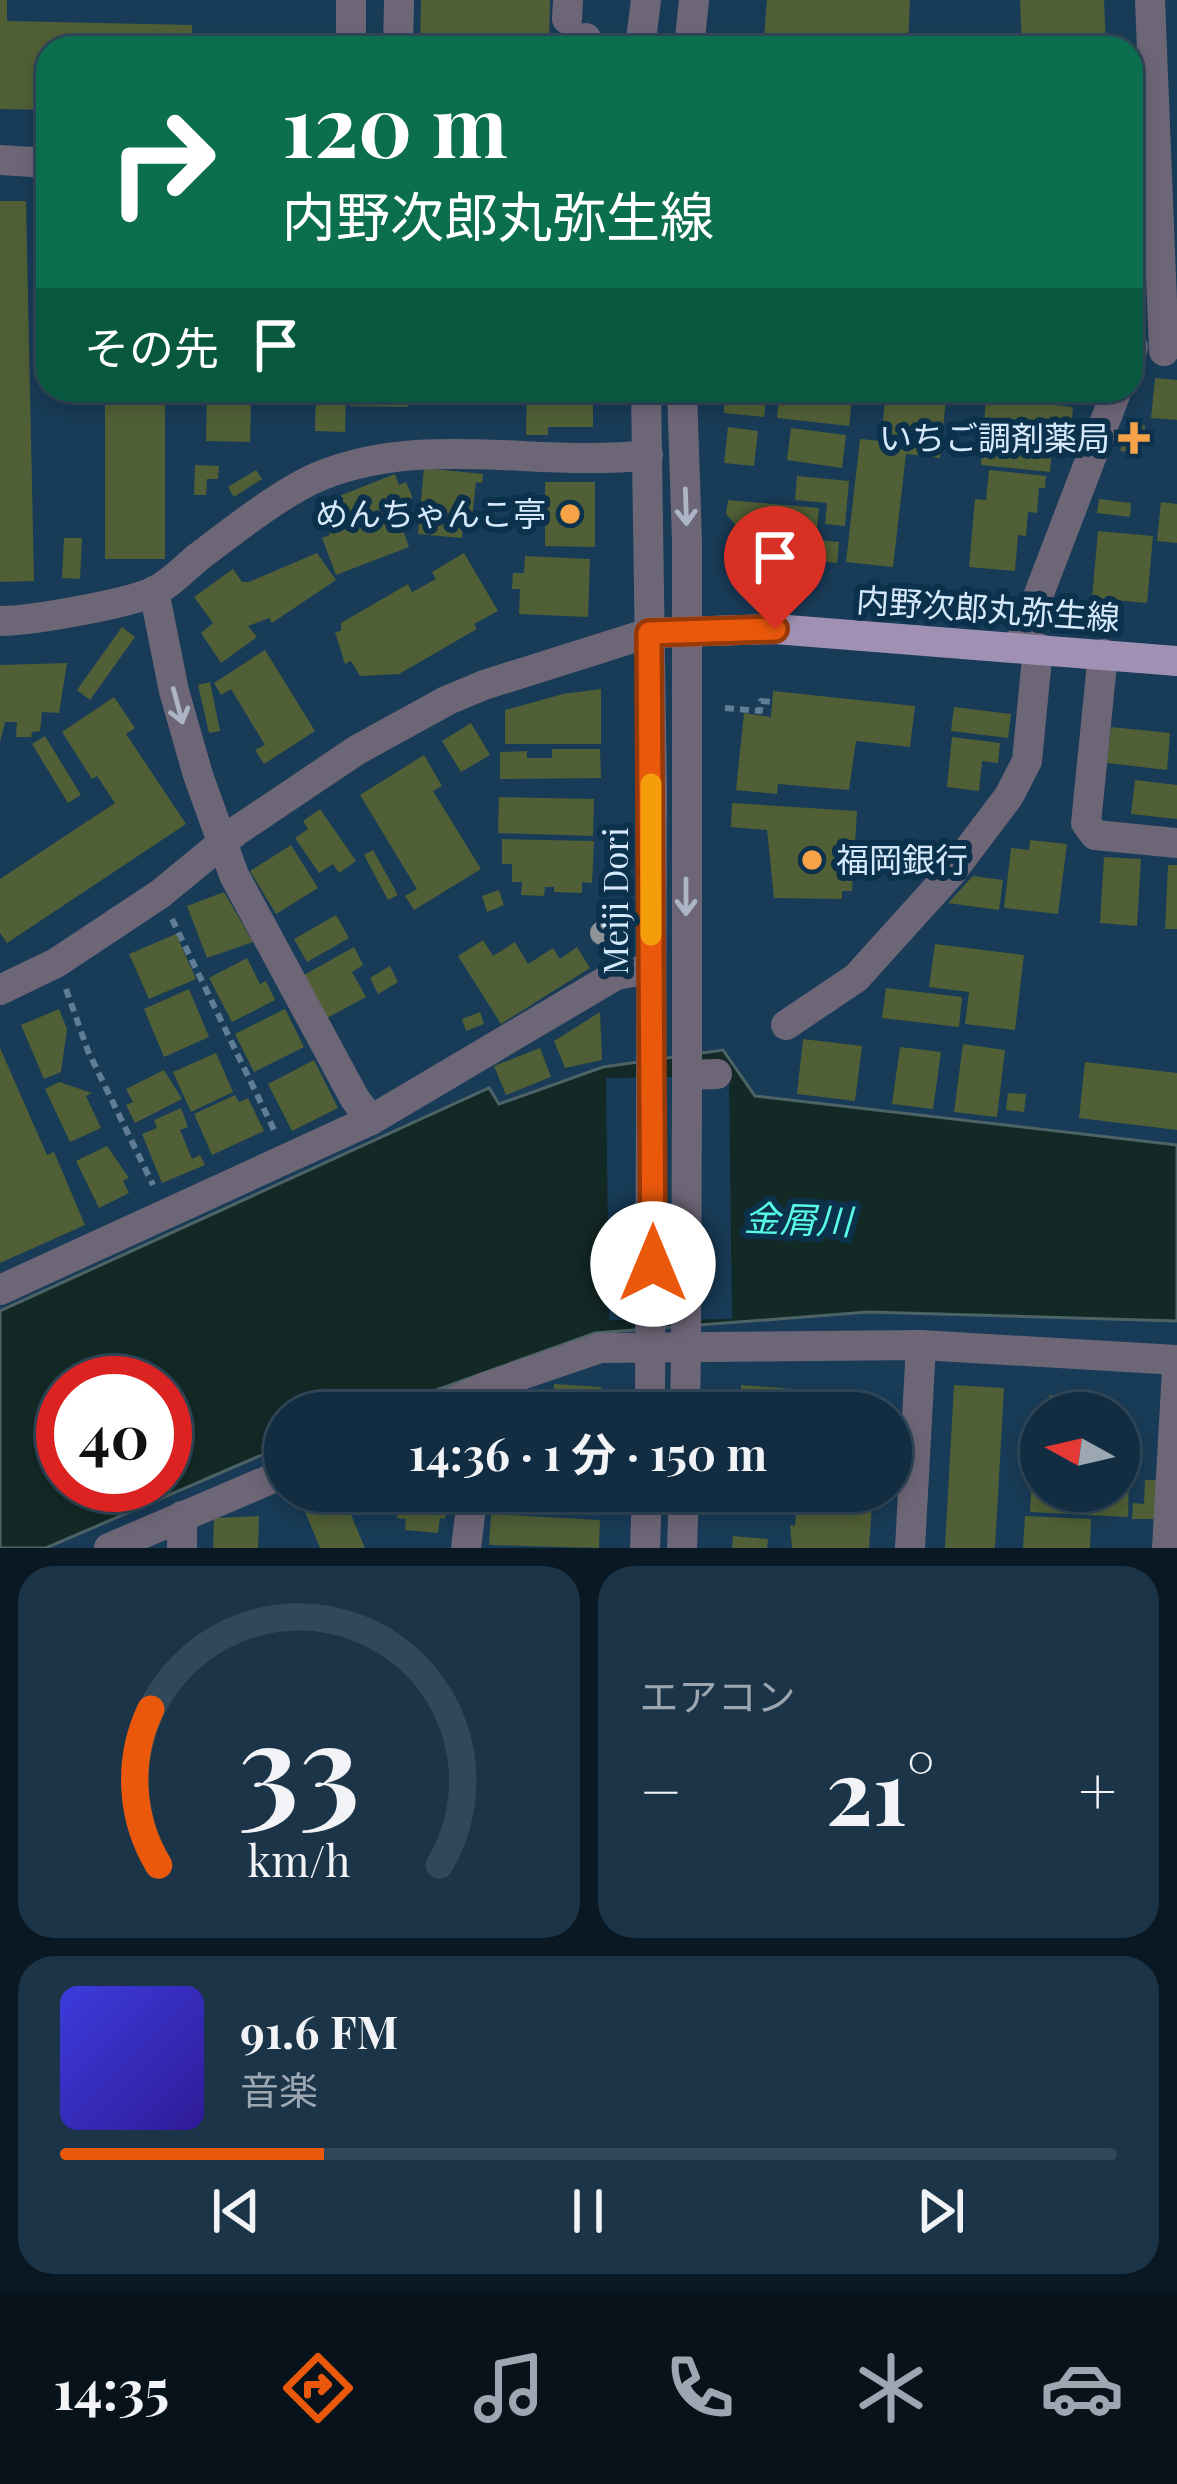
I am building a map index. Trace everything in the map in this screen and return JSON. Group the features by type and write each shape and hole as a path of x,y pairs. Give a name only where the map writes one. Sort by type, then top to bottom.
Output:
{"main road":[{"name":"内野次郎丸弥生線","path":"649,633 775,629 1177,661"}],"street":[{"path":"351,0 351,36"},
{"path":"398,36 399,0"},
{"path":"642,36 646,0"},
{"path":"690,36 694,0"},
{"path":"1147,350 1150,0"},
{"path":"0,160 36,162"},
{"name":"Meiji Dori","path":"646,402 651,1392"},
{"path":"682,402 697,1079 685,1392"},
{"path":"787,1024 856,978 950,874 1010,796 1027,761 1028,647 1113,402"},
{"path":"0,621 60,613 154,591 318,476 436,451 604,460 648,455"},
{"path":"154,591 174,691 234,875 355,1099 371,1120"},
{"path":"0,990 56,963 160,894 223,843 357,750 448,700 649,633"},
{"path":"1103,654 1087,823 1095,835 1177,843"},
{"path":"0,1290 371,1120 616,975 651,969"},
{"path":"502,1392 600,1348 921,1345 1177,1364 1167,1548"},
{"path":"910,1548 921,1345"},
{"path":"109,1548 264,1482"},
{"path":"466,1548 470,1512"},
{"path":"645,1548 646,1512"},
{"path":"682,1548 683,1512"},
{"path":"182,1516 182,1548"}],"path":[{"path":"725,708 760,711 761,701 772,702"},
{"path":"160,894 288,1158"},
{"path":"56,963 88,1051 168,1214"}],"water":[{"name":"金屑川","path":"723,1050 755,1096 1177,1145 1177,1321 868,1312 595,1333 431,1392 264,1392 264,1454 192,1485 192,1356 36,1356 36,1512 130,1512 46,1548 0,1548 0,1311 489,1088 499,1104 603,1067"}],"pier":[{"path":"729,1076 732,1319 609,1320 606,1078"}],"building":[{"path":"0,0 7,0 7,21 192,25 192,36 36,36 36,110 0,109"},
{"path":"421,0 550,0 549,36 420,36"},
{"path":"767,0 910,0 908,36 764,36"},
{"path":"1020,0 1104,0 1106,36 1022,36"},
{"path":"0,201 26,201 34,581 0,582"},
{"path":"1155,378 1177,380 1177,420 1151,418"},
{"path":"105,402 165,402 165,559 105,559"},
{"path":"207,402 251,402 250,442 206,441"},
{"path":"316,402 346,402 345,432 315,431"},
{"path":"350,402 409,402 407,407 350,406"},
{"path":"527,402 593,402 593,427 548,427 548,435 526,435"},
{"path":"724,402 766,402 764,417 724,413"},
{"path":"779,402 852,402 849,426 777,418"},
{"path":"885,402 946,402 940,458 906,454 893,567 846,562 860,439 881,441"},
{"path":"986,402 1073,407 1071,432 984,422"},
{"name":"いちご調剤薬局","path":"1129,424 1145,425 1142,454 1120,451"},
{"path":"978,425 1053,439 1050,472 981,465 982,448 975,447"},
{"path":"728,427 758,431 754,466 724,463"},
{"path":"791,428 846,435 842,468 787,460"},
{"path":"195,465 219,466 218,479 207,479 206,495 194,495"},
{"path":"424,468 483,474 482,483 476,482 471,527 463,526 462,538 418,534"},
{"path":"256,470 262,479 234,497 228,487"},
{"path":"989,470 1046,476 1045,488 1039,488 1037,513 1028,512 1026,536 1018,535 1015,571 969,567 975,499 986,500"},
{"path":"395,474 399,485 406,482 412,496 410,512 398,516 409,547 336,575 322,538 330,535 319,504"},
{"path":"797,476 849,481 845,526 825,524 827,503 795,500"},
{"name":"めんちゃんこ亭","path":"545,482 595,482 595,547 545,546"},
{"path":"1099,499 1131,503 1130,517 1097,513"},
{"path":"728,500 819,508 814,562 778,559 752,544 726,514"},
{"path":"1161,502 1177,504 1177,543 1157,541"},
{"path":"1098,531 1153,536 1147,603 1092,598"},
{"path":"64,538 82,538 80,579 62,578"},
{"path":"821,540 839,542 837,563 818,561"},
{"path":"317,553 336,580 272,623 269,618 248,626 257,637 221,663 201,633 213,623 194,597 233,569 242,582 249,582"},
{"path":"464,553 498,611 474,624 477,629 399,674 360,676 351,661 345,664 335,632 341,631 341,623 408,584 412,592 436,579 432,572"},
{"path":"525,556 590,559 588,617 519,614 520,589 512,589 513,573 524,573"},
{"path":"122,627 135,637 90,700 77,690"},
{"path":"265,650 315,731 264,764 255,750 265,745 231,689 221,695 214,683"},
{"path":"67,663 59,713 42,712 40,731 32,732 31,737 16,737 17,722 5,722 0,742 0,665"},
{"path":"210,682 220,731 209,733 198,685"},
{"path":"601,689 601,744 505,744 505,710"},
{"path":"773,691 915,706 910,747 856,741 849,790 778,784 777,794 736,790 744,713 771,717"},
{"path":"114,697 135,728 126,734 186,824 7,943 0,933 0,879 115,803 97,776 92,779 62,732"},
{"path":"954,707 1011,714 1008,738 951,731"},
{"path":"471,723 490,755 461,772 442,741"},
{"path":"1111,727 1170,733 1167,770 1107,763"},
{"path":"45,736 81,795 68,803 32,744"},
{"path":"952,737 1000,743 998,763 982,761 979,791 947,787"},
{"path":"552,749 600,749 601,778 500,779 500,752 527,751 527,758 552,758"},
{"path":"424,755 442,786 433,791 481,869 414,910 405,896 417,889 360,795"},
{"path":"1135,780 1177,785 1177,819 1131,814"},
{"path":"499,797 594,799 593,836 498,833"},
{"name":"福岡銀行","path":"732,803 857,811 852,891 842,891 842,899 774,898 767,830 731,827"},
{"path":"320,809 356,861 339,873 333,864 319,873 295,838 308,829 303,821"},
{"path":"502,839 594,841 592,883 582,882 582,893 545,887 544,896 521,895 522,882 512,882 512,864 502,864"},
{"path":"1030,840 1067,844 1058,914 1004,908 1011,848 1029,850"},
{"path":"291,845 318,888 276,914 250,871"},
{"path":"373,850 398,895 388,900 364,855"},
{"path":"1104,857 1141,859 1137,926 1100,923"},
{"path":"1168,865 1177,865 1177,929 1165,929"},
{"path":"973,876 1003,880 999,910 948,903"},
{"path":"499,890 504,905 487,912 482,896"},
{"path":"224,892 253,942 207,958 187,906"},
{"path":"336,915 349,938 307,962 294,939"},
{"path":"176,934 196,979 149,999 129,954"},
{"path":"483,940 493,956 515,942 528,964 553,948 560,959 577,947 590,968 501,1024 458,956"},
{"path":"935,944 1024,955 1015,1030 965,1024 969,992 929,987"},
{"path":"354,947 363,965 352,972 366,997 327,1018 304,975"},
{"path":"247,958 260,984 266,981 275,1000 232,1022 209,978"},
{"path":"390,966 398,982 378,994 370,978"},
{"path":"886,988 962,997 959,1027 882,1018"},
{"path":"189,989 209,1037 164,1057 144,1009"},
{"path":"59,1009 67,1029 61,1072 44,1079 21,1025"},
{"path":"285,1009 304,1047 254,1072 235,1034"},
{"path":"480,1012 484,1024 466,1031 462,1019"},
{"path":"600,1012 602,1060 565,1068 554,1041"},
{"path":"803,1039 862,1046 855,1101 797,1094"},
{"path":"963,1044 1005,1050 997,1117 954,1112"},
{"path":"900,1047 941,1052 933,1109 892,1104"},
{"path":"0,1048 47,1155 54,1152 85,1225 0,1263"},
{"path":"540,1048 551,1077 506,1095 494,1066"},
{"path":"216,1053 233,1092 191,1112 173,1072"},
{"path":"314,1060 338,1108 292,1131 268,1084"},
{"path":"1085,1062 1177,1073 1177,1130 1079,1118"},
{"path":"164,1070 182,1099 135,1123 126,1105 133,1102 126,1089"},
{"path":"59,1082 92,1093 86,1096 101,1128 70,1142 45,1089"},
{"path":"1008,1093 1026,1094 1024,1112 1006,1110"},
{"path":"235,1095 239,1102 248,1098 264,1131 212,1155 194,1114"},
{"path":"181,1108 188,1127 180,1130 192,1159 200,1155 205,1165 162,1183 142,1134 157,1128 154,1120"},
{"path":"107,1146 129,1178 123,1181 129,1193 99,1208 76,1161"},
{"path":"554,1384 601,1387 601,1392 553,1392"},
{"path":"741,1385 833,1392 740,1392"},
{"path":"954,1385 1004,1388 995,1548 945,1548"},
{"path":"1145,1480 1156,1480 1155,1519 1132,1519 1132,1512 1140,1512 1140,1504 1144,1504"},
{"path":"305,1512 350,1512 365,1548 320,1548"},
{"path":"398,1512 446,1512 438,1533 405,1530 406,1519 397,1518"},
{"path":"796,1512 872,1512 869,1548 792,1548 790,1525 795,1526"},
{"path":"1030,1512 1128,1512 1128,1517"},
{"path":"491,1514 600,1520 599,1548 489,1545"},
{"path":"259,1516 258,1548 213,1548 214,1518"},
{"path":"1025,1516 1091,1519 1090,1548 1023,1548"},
{"path":"733,1536 768,1539 767,1548 732,1548"}],"slow traffic":[{"path":"651,784 651,935"}],"place":[{"name":"いちご調剤薬局","path":"1134,438"},
{"name":"めんちゃんこ亭","path":"570,514"},
{"name":"福岡銀行","path":"812,860"}],"route":[{"path":"653,1264 649,633 775,629"}]}
